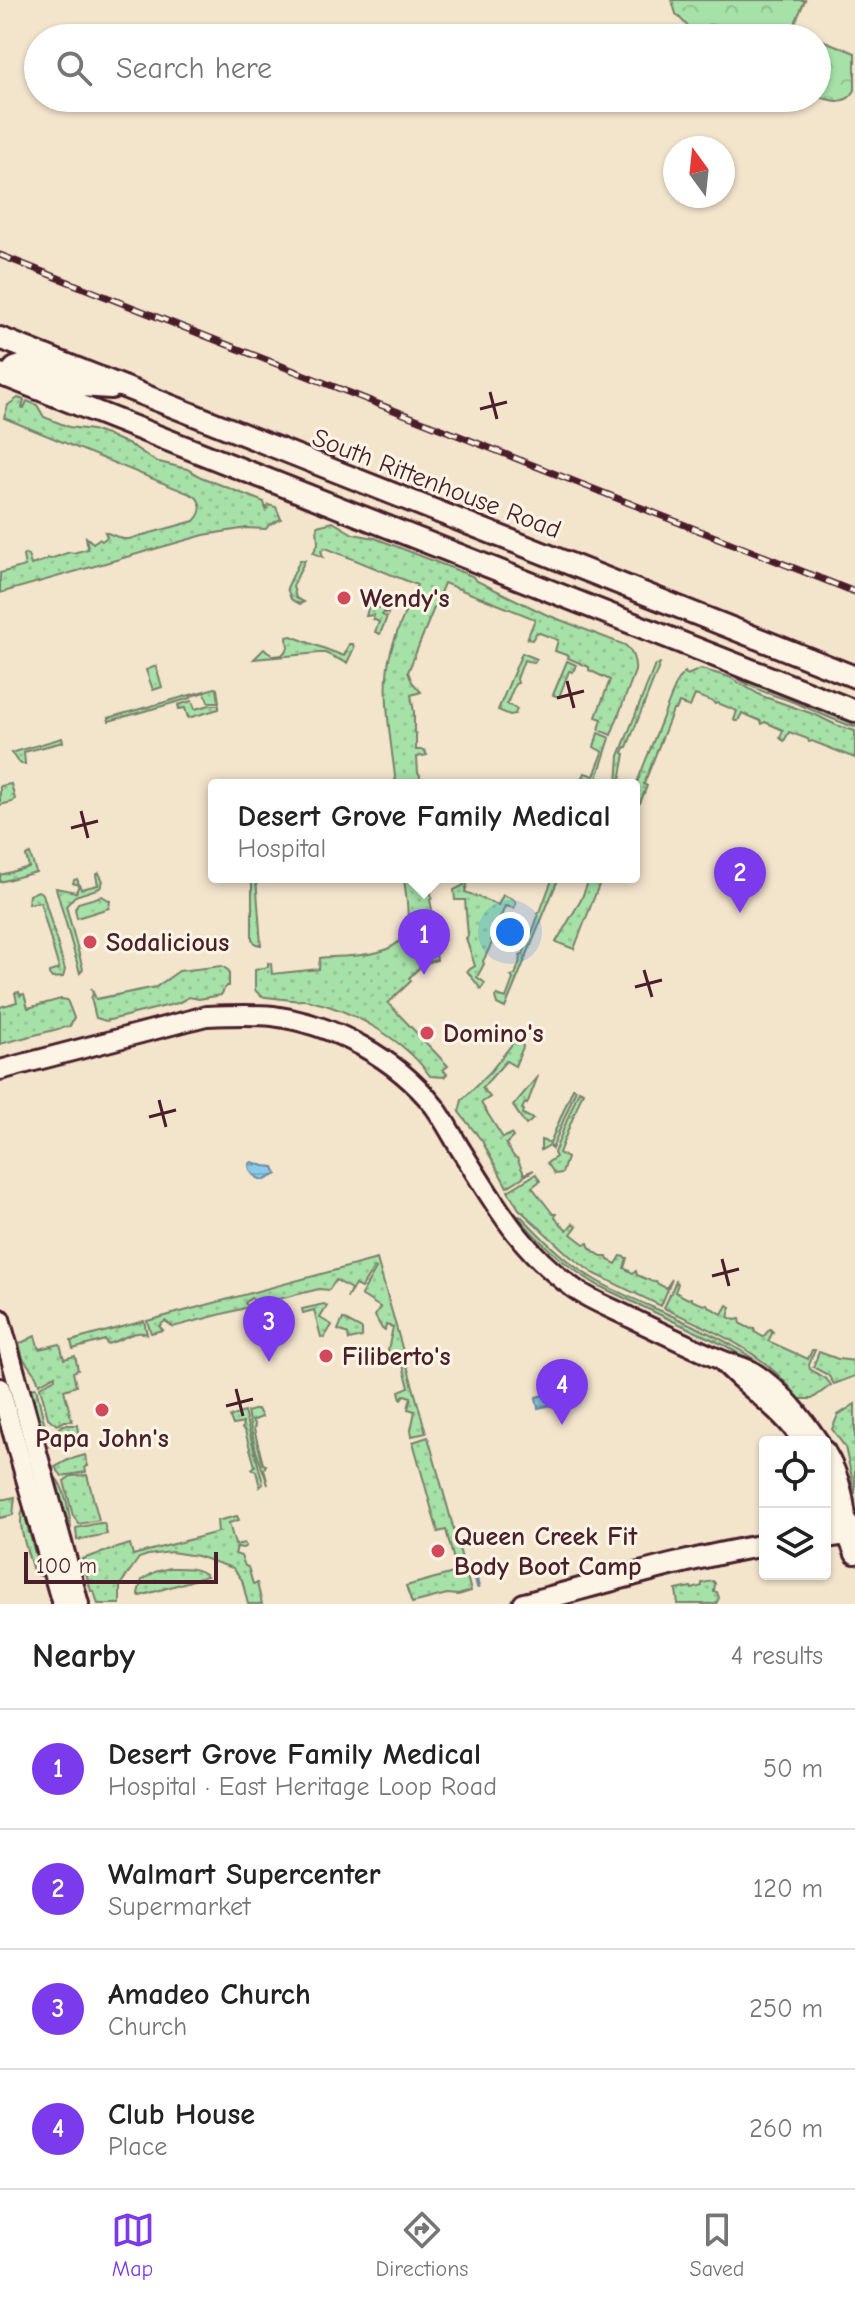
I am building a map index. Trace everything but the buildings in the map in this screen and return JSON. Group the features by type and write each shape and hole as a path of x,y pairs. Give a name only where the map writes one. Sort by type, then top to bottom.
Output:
{"main road":[{"name":"South Rittenhouse Road","path":"0,338 855,677"},
{"path":"4,375 24,365 81,386 127,388"},
{"path":"4,375 855,711"},
{"path":"311,496 317,485 324,483 350,492 370,485"},
{"path":"831,1536 852,1533"},
{"path":"524,1604 700,1557 759,1546"}],"street":[{"path":"0,1070 206,1016 273,1016 323,1029 352,1041 406,1078 433,1105 508,1224 549,1270 576,1290 721,1360 752,1371 795,1410 814,1436"},
{"path":"0,1319 79,1604"},
{"path":"721,1360 743,1384 782,1416 798,1436"},
{"path":"0,1388 62,1604"},
{"path":"831,1463 846,1503 855,1554"},
{"path":"831,1503 852,1533"}],"green space":[{"path":"672,0 805,0 796,24 686,24 676,14"},
{"path":"831,44 855,53 855,90 848,98 833,101"},
{"path":"18,398 24,400 22,408 27,401 37,405 44,417 69,427 110,436 155,461 187,469 264,502 266,510 268,505 276,507 281,519 266,529 247,528 204,535 0,593 0,573 25,566 25,554 31,565 47,558 88,549 86,537 93,543 99,539 102,541 107,537 105,532 129,539 194,521 200,508 195,496 4,418 8,405"},
{"path":"333,522 353,534 375,538 472,576 545,614 625,645 633,656 635,671 611,735 599,730 602,719 596,717 610,680 555,651 558,640 537,632 532,640 527,639 535,619 444,583 408,672 421,692 411,695 416,750 424,750 427,755 417,757 420,779 395,779 388,719 388,669 395,637 417,585 326,548 321,550 323,557 313,553 318,544 317,526"},
{"path":"300,560 305,560 293,586 296,598 304,602 300,604 291,599 287,588"},
{"path":"369,605 380,608 389,605 388,614 384,612 382,615 387,617 380,634 375,632 379,622 373,619 374,615 366,616"},
{"path":"287,637 344,656 349,644 353,644 354,648 347,663 325,653 254,659 264,649 273,656 282,655 288,648"},
{"path":"522,653 537,659 534,663 524,660 518,683 507,704 517,709 515,714 510,715 498,710"},
{"path":"567,661 576,665 573,672 569,671 559,697 553,695"},
{"path":"660,664 625,747 620,779 617,779 619,756 655,665"},
{"path":"156,666 162,687 153,690 146,670"},
{"path":"701,669 729,677 762,696 855,731 855,758 789,732 784,741 780,738 783,730 765,722 762,724 742,713 735,721 737,711 695,695 690,707 679,703 673,710 644,784 647,786 640,803 638,779 678,679 685,672 687,675"},
{"path":"735,677 855,724 855,727 746,684"},
{"path":"215,688 219,702 208,702 205,692 109,721 108,718"},
{"path":"192,701 195,709 219,705 219,709 188,718 185,708 179,709 178,705"},
{"path":"598,733 610,738 597,779 587,779 583,777 585,773 594,776 603,752 594,747"},
{"path":"62,738 63,742 24,752 25,764 21,764 11,753"},
{"path":"11,784 15,799 0,805 0,786"},
{"path":"30,854 36,872 0,882 0,875 29,867 26,856"},
{"path":"99,873 103,881 100,888 75,896 66,906 83,969 80,973 56,888 76,892 79,885 73,883 77,879 81,889 98,885 96,875"},
{"path":"252,883 256,883 261,945 252,939"},
{"path":"405,883 428,883 434,919 433,937 444,940 434,942 437,960 423,964 409,978 411,981 388,1003 448,1066 443,1070 447,1074 444,1077 430,1076 393,1039 361,1019 327,1005 261,996 255,990 255,970 268,967 268,963 271,964 272,974 319,969 320,958 383,951 402,938 407,927"},
{"path":"467,883 465,892 498,905 503,895 516,903 514,908 505,906 491,940 477,977 485,983 481,989 467,971 475,966 466,938 465,900 455,900 454,890"},
{"path":"551,883 557,883 505,1008 497,1004 495,997 506,998 513,979 511,976 515,975 520,955"},
{"path":"588,883 600,883 574,949 556,942"},
{"path":"38,891 43,894 65,970 63,977 52,978 49,974 59,969 40,902 28,904 29,895"},
{"path":"102,896 110,901 109,908 77,918 75,909 78,903"},
{"path":"222,966 229,971 229,986 221,995 199,999 189,997 178,1003 106,1021 96,1018 91,988 96,999 156,987 179,971"},
{"path":"19,992 20,995 24,994 28,1008 67,1000 74,1018 70,1026 0,1044 0,1007 17,1002 15,993"},
{"path":"517,1038 523,1047 515,1066 506,1061 482,1088 490,1097 481,1103 503,1138 511,1134 513,1137 506,1144 524,1174 534,1170 507,1187 482,1141 459,1112 462,1100"},
{"path":"538,1076 522,1109 523,1114 533,1119 526,1125 513,1106"},
{"path":"573,1088 576,1089 552,1149 550,1145 541,1150 541,1140 550,1143"},
{"path":"579,1090 583,1092 559,1153 567,1158 562,1173 555,1174 547,1163 556,1157 554,1153"},
{"path":"536,1174 540,1181 532,1187 556,1214 555,1218 567,1230 573,1223 577,1226 571,1234 584,1244 588,1243 594,1252 616,1264 621,1256 627,1258 624,1268 633,1273 636,1271 637,1275 666,1288 672,1279 661,1306 593,1273 519,1209 508,1191"},
{"path":"518,1216 586,1274 727,1342 772,1373 788,1391 726,1346 586,1278 544,1245"},
{"path":"377,1259 426,1433 412,1436 415,1411 408,1409 411,1397 404,1395 401,1399 399,1391 409,1387 401,1359 391,1361 388,1350 393,1327 386,1325 385,1330 382,1329 375,1316 380,1307 361,1295 374,1268 361,1288 355,1285 347,1298 351,1289 336,1280 329,1290 319,1289 259,1304 251,1298 245,1303 249,1307 173,1327 165,1321 159,1326 163,1330 151,1333 147,1321"},
{"path":"676,1281 675,1292 688,1299 707,1304 722,1314 727,1305 731,1307 728,1317 740,1319 741,1324 754,1328 763,1337 770,1329 773,1332 768,1341 808,1359 815,1350 810,1369 831,1385 812,1399 799,1399 771,1368 738,1344 664,1308"},
{"path":"327,1306 320,1318 332,1325 324,1338 321,1337 314,1310 303,1313 302,1309"},
{"path":"343,1319 362,1329 362,1337 349,1340 348,1334 338,1330"},
{"path":"144,1321 147,1334 137,1333 107,1344 105,1340 73,1349 71,1341"},
{"path":"35,1336 39,1349 60,1344 64,1359 75,1356 78,1370 73,1372 76,1386 64,1390 72,1421 57,1425 48,1418 40,1387 55,1375 39,1384 23,1358 19,1344"},
{"path":"819,1352 855,1361 855,1376 834,1384 828,1375 813,1367"},
{"path":"36,1388 46,1430 40,1440 25,1390"},
{"path":"855,1404 853,1494 845,1447 832,1429 838,1415"},
{"path":"258,1409 262,1417 252,1421 263,1464 266,1465 268,1485 247,1412"},
{"path":"244,1412 262,1479 260,1487 256,1471 252,1469 255,1466 242,1429 243,1423 233,1425 230,1417"},
{"path":"63,1425 77,1425 79,1439 50,1446 57,1430"},
{"path":"428,1437 471,1591 412,1603 406,1586 457,1572 446,1530 438,1532 413,1442"},
{"path":"85,1455 86,1472 62,1476 55,1467 68,1460"},
{"path":"87,1475 99,1520 79,1524 73,1516 64,1481 71,1476"},
{"path":"54,1476 68,1507 71,1528 66,1535 50,1477"},
{"path":"15,1497 13,1515 0,1518 0,1500"},
{"path":"26,1503 26,1520 41,1576 33,1572 21,1528"},
{"path":"237,1516 239,1520 229,1523 235,1545 244,1543 246,1546 237,1547 235,1554 241,1556 248,1567 253,1584 257,1583 262,1604 248,1604 242,1580 233,1568 197,1556 171,1552 139,1558 120,1585 120,1604 98,1604 82,1559 130,1544 133,1555 218,1532 217,1521"},
{"path":"104,1523 107,1534 77,1540 76,1528"},
{"path":"170,1568 195,1570 207,1576 140,1596 142,1580"},
{"path":"713,1581 714,1592 719,1598 716,1604 678,1604 676,1590 692,1589"}],"water":[{"path":"249,1164 274,1167 277,1174 265,1180 259,1178 250,1170"},
{"path":"559,1391 565,1394 568,1403 538,1408 536,1397"}],"waterway":[{"path":"475,1574 478,1587"}],"railway":[{"path":"0,255 855,592"}],"place":[{"name":"Wendy's","path":"344,598"},
{"name":"Walmart Supercenter","path":"740,913"},
{"name":"Sodalicious","path":"90,942"},
{"name":"Desert Grove Family Medical","path":"424,975"},
{"name":"Domino's","path":"427,1033"},
{"name":"Filiberto's","path":"326,1356"},
{"name":"Amadeo Church","path":"269,1362"},
{"name":"Papa John's","path":"102,1410"},
{"name":"Club House","path":"562,1425"},
{"name":"Queen Creek Fit Body Boot Camp","path":"438,1551"}]}
